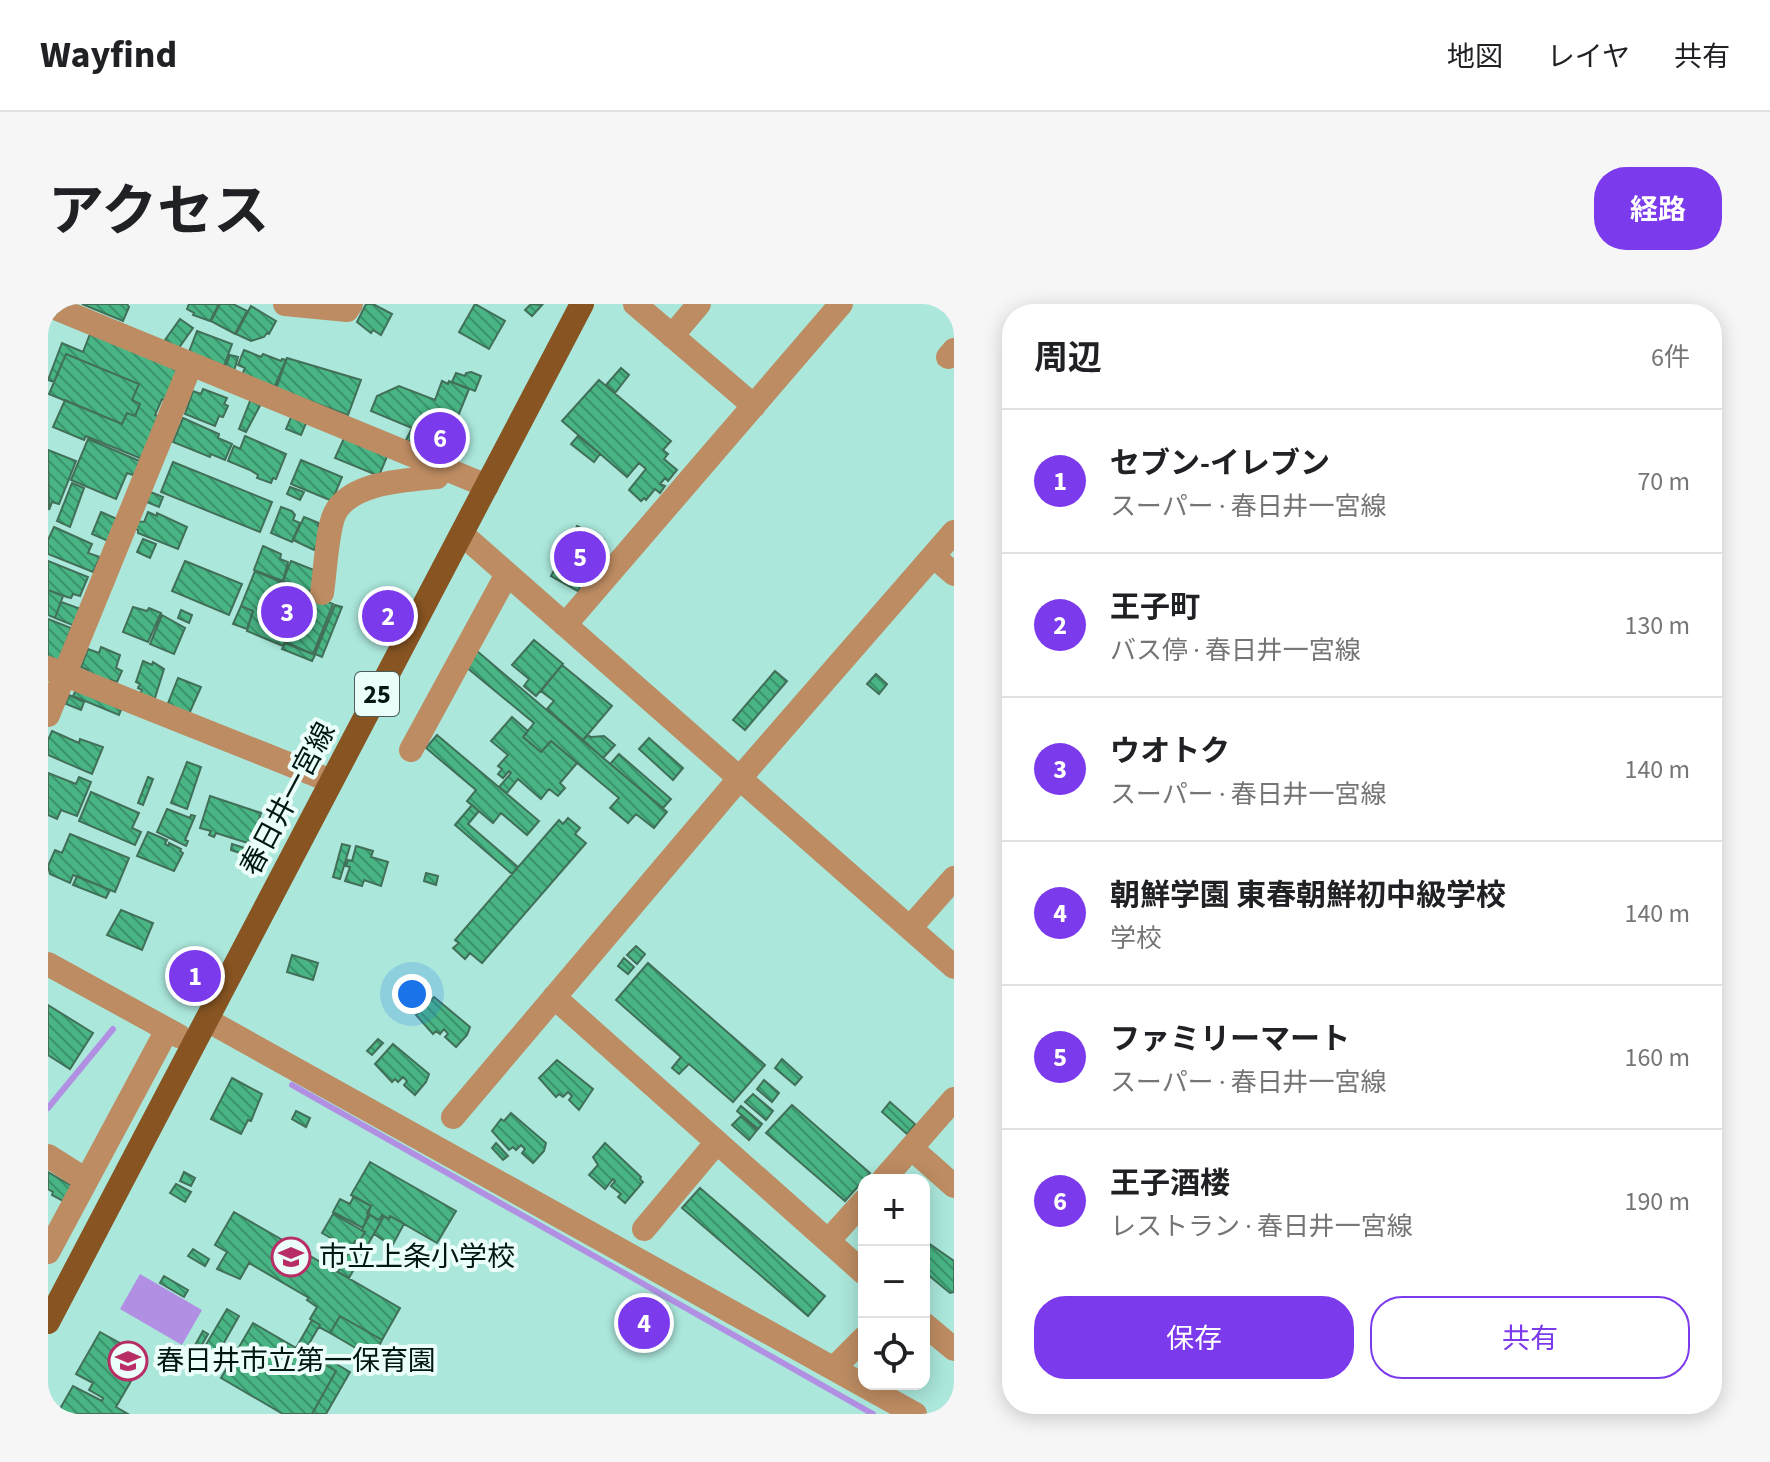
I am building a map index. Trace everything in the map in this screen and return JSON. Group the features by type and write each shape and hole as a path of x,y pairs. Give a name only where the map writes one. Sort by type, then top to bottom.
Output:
{"main road":[{"name":"春日井一宮線","path":"48,1322 582,304"}],"street":[{"path":"285,304 347,310 351,304"},
{"path":"635,304 754,406"},
{"path":"672,336 699,304"},
{"path":"565,625 841,304"},
{"path":"48,305 487,486"},
{"path":"48,715 56,671 191,364"},
{"path":"322,593 334,514 347,497 388,482 437,477 443,467"},
{"path":"453,1117 739,779 954,532"},
{"path":"462,534 954,967"},
{"path":"933,556 954,574"},
{"path":"411,750 507,574"},
{"path":"56,671 331,781"},
{"path":"910,928 945,907 954,878"},
{"path":"48,964 194,1045"},
{"path":"554,997 858,1268"},
{"path":"207,1020 915,1414"},
{"path":"48,1252 167,1030"},
{"path":"888,1174 911,1148 950,1114"},
{"path":"644,1229 717,1142"},
{"path":"911,1148 954,1186"},
{"path":"48,1156 86,1180"},
{"path":"828,1241 858,1208"},
{"path":"930,1329 954,1349"},
{"path":"834,1368 858,1344"}],"shaded area":[{"path":"140,1274 202,1310 182,1345 120,1309"}],"building":[{"path":"82,304 127,304 129,307 123,321"},
{"path":"189,304 219,304 210,321 193,315 187,309"},
{"path":"220,304 233,304 247,311 235,334 211,321"},
{"path":"366,304 373,304 392,314 381,335 373,330 371,333 357,322"},
{"path":"475,304 505,321 489,349 459,332"},
{"path":"531,304 542,305 532,316 525,310"},
{"path":"251,306 276,321 269,334 251,341 236,334"},
{"path":"180,319 193,328 178,349 165,340"},
{"path":"197,331 232,344 224,366 189,352"},
{"path":"90,334 179,369 166,401 162,399 155,415 159,417 142,459 86,436 84,440 53,427 65,400 122,424 127,413 135,416 140,404 132,400 139,384 66,354 54,382 48,380 62,343 83,352"},
{"path":"244,350 261,357 263,354 286,360 274,388 242,375 245,368 238,365"},
{"path":"66,354 139,384 132,400 140,404 135,416 127,413 122,424 49,394"},
{"path":"230,355 238,357 234,371 225,368"},
{"path":"287,358 361,380 348,415 276,389"},
{"path":"621,368 629,375 615,393 606,385"},
{"path":"471,372 481,376 475,391 452,382 456,373 465,376"},
{"path":"599,380 671,441 663,450 668,454 664,459 677,470 668,481 665,478 660,484 665,486 660,493 655,489 646,500 641,501 629,490 646,469 639,463 627,477 562,421"},
{"path":"442,381 469,389 454,426 450,424 447,434 454,437 446,457 406,440 412,428 371,411 377,396 399,386 435,400"},
{"path":"203,389 227,398 224,404 228,406 215,426 185,414 193,391 201,394"},
{"path":"252,396 263,400 246,432 239,429"},
{"path":"292,415 307,421 301,435 286,429"},
{"path":"183,418 219,434 218,438 232,444 225,460 173,442"},
{"path":"245,436 286,454 276,479 273,478 271,483 228,461 234,446 240,449"},
{"path":"345,436 388,454 379,476 335,458"},
{"path":"578,436 600,454 594,462 571,444"},
{"path":"88,439 142,462 136,476 127,473 116,499 71,480"},
{"path":"48,450 76,461 59,504 52,502 49,510"},
{"path":"301,460 342,477 332,501 291,484"},
{"path":"173,462 272,502 260,532 161,492"},
{"path":"72,483 84,488 70,527 57,521"},
{"path":"290,487 304,492 300,500 287,494"},
{"path":"148,491 163,497 159,507 144,501"},
{"path":"281,507 292,511 295,515 293,520 300,523 292,542 271,533"},
{"path":"101,512 117,519 108,541 92,534"},
{"path":"148,512 187,527 178,549 138,533 134,528 136,521 144,522"},
{"path":"304,517 319,523 318,526 326,530 314,550 293,540"},
{"path":"577,526 604,540 578,591 551,576"},
{"path":"54,527 92,544 88,553 100,557 93,572 48,554 48,540"},
{"path":"143,539 156,544 150,558 137,552"},
{"path":"263,546 281,554 280,559 288,562 283,581 254,570"},
{"path":"48,561 88,577 80,596 73,594 71,598 48,590"},
{"path":"185,561 242,584 229,615 172,591"},
{"path":"291,561 319,572 310,592 283,581"},
{"path":"255,571 333,604 313,654 247,631 253,611 241,606"},
{"path":"48,590 63,596 55,618 48,615"},
{"path":"61,602 81,609 75,626 55,618"},
{"path":"335,605 342,607 322,657 315,654"},
{"path":"241,606 253,611 247,629 233,624"},
{"path":"133,607 161,613 148,642 123,632"},
{"path":"181,610 192,615 189,623 178,618"},
{"path":"162,615 185,628 174,654 150,644"},
{"path":"48,619 71,628 59,662 48,658"},
{"path":"534,640 563,664 536,696 524,686 529,679 512,665"},
{"path":"285,643 315,655 312,661 282,649"},
{"path":"101,647 120,655 116,668 122,671 117,682 111,680 110,683 81,667 88,649 99,653"},
{"path":"477,651 667,812 654,828 636,814 628,823 610,808 619,798 551,741 541,752 523,737 534,723 465,666"},
{"path":"143,661 152,665 153,662 164,669 154,701 139,696 142,690 136,682"},
{"path":"562,665 612,706 583,740 547,709 554,701 541,691"},
{"path":"775,671 787,681 745,730 733,720"},
{"path":"876,674 887,684 879,694 867,684"},
{"path":"178,678 201,687 189,714 167,706"},
{"path":"77,688 122,707 119,715 73,696"},
{"path":"69,695 84,702 81,710 66,704"},
{"path":"512,717 528,731 523,737 541,752 551,741 577,763 560,783 565,788 558,796 549,789 541,799 518,779 507,793 499,787 511,773 509,771 503,778 498,774 502,769 498,766 508,755 491,741"},
{"path":"52,731 79,743 80,739 103,747 92,774 48,755 48,740"},
{"path":"437,735 539,821 527,835 501,813 493,823 467,801 476,790 426,748"},
{"path":"588,735 604,736 615,745 603,758 583,740"},
{"path":"649,738 683,768 673,780 639,749"},
{"path":"619,754 671,799 663,808 610,764"},
{"path":"187,762 201,767 187,809 171,803"},
{"path":"48,773 76,784 79,777 91,782 77,816 61,810 57,819 48,815"},
{"path":"148,777 153,779 143,805 138,803"},
{"path":"91,792 139,813 132,828 141,832 135,845 79,821"},
{"path":"210,796 261,813 251,844 216,833 214,837 209,835 211,831 200,828"},
{"path":"472,805 479,811 468,824 518,867 512,874 455,825"},
{"path":"167,809 190,818 191,815 195,816 185,840 188,841 186,846 157,832"},
{"path":"568,818 580,828 575,834 586,843 482,963 470,953 465,959 453,948 459,943 455,940 559,820 563,824"},
{"path":"148,832 167,840 165,844 168,846 169,843 181,849 183,853 174,871 137,856"},
{"path":"70,834 129,858 115,892 73,875 70,883 50,874 48,866 55,850 62,853"},
{"path":"232,844 254,851 252,857 231,850"},
{"path":"342,844 350,846 340,879 333,877"},
{"path":"356,846 373,851 371,857 388,862 381,886 364,880 362,886 345,881 350,867 346,866 348,860 352,861"},
{"path":"426,873 438,876 436,885 424,881"},
{"path":"77,876 110,890 106,898 73,885"},
{"path":"121,910 153,923 142,950 107,935"},
{"path":"636,946 645,954 637,964 627,955"},
{"path":"292,955 318,963 313,980 287,972"},
{"path":"624,958 634,967 628,974 618,966"},
{"path":"648,963 765,1065 733,1102 689,1064 679,1074 672,1068 681,1057 616,1000"},
{"path":"419,991 425,995 414,1008 408,1004"},
{"path":"434,997 470,1027 456,1047 445,1037 448,1034 444,1029 440,1034 436,1031 433,1034 416,1015"},
{"path":"48,1005 93,1033 70,1069 48,1055"},
{"path":"378,1039 383,1043 372,1055 367,1051"},
{"path":"393,1044 429,1074 415,1095 404,1085 407,1081 403,1077 398,1082 395,1079 392,1082 375,1064"},
{"path":"782,1059 802,1077 795,1085 775,1068"},
{"path":"557,1060 593,1089 579,1110 569,1100 572,1096 568,1092 563,1097 559,1094 556,1097 539,1078"},
{"path":"232,1078 262,1094 251,1121 248,1120 241,1134 211,1119"},
{"path":"764,1080 779,1093 772,1102 757,1089"},
{"path":"753,1094 773,1111 766,1120 745,1102"},
{"path":"890,1102 915,1124 907,1134 882,1112"},
{"path":"792,1105 870,1173 858,1174 858,1186 845,1201 766,1133"},
{"path":"741,1106 762,1124 758,1129 737,1111"},
{"path":"296,1111 310,1118 306,1127 292,1119"},
{"path":"511,1113 546,1143 544,1151 533,1163 522,1153 525,1149 521,1145 516,1150 513,1147 509,1150 492,1131 501,1119 504,1121"},
{"path":"741,1116 757,1130 749,1140 732,1125"},
{"path":"496,1143 508,1156 503,1160 492,1148"},
{"path":"605,1143 643,1182 625,1203 618,1197 621,1194 611,1186 615,1181 613,1179 605,1189 589,1175 598,1165 593,1157"},
{"path":"370,1162 456,1211 437,1243 390,1216 389,1219 382,1215 379,1220 367,1213 371,1206 351,1195"},
{"path":"48,1172 72,1186 63,1201 48,1189"},
{"path":"184,1172 195,1178 191,1186 180,1181"},
{"path":"176,1184 191,1192 185,1202 170,1193"},
{"path":"700,1188 825,1296 808,1316 682,1208"},
{"path":"354,1196 371,1206 363,1228 333,1212 340,1199 350,1204"},
{"path":"234,1212 400,1308 382,1340 340,1316 330,1333 319,1327 310,1319 317,1307 307,1300 309,1298 249,1263 240,1279 217,1269 227,1252 215,1245"},
{"path":"333,1214 365,1232 350,1249 322,1233"},
{"path":"370,1215 379,1220 384,1216 349,1278 338,1272 355,1241 358,1243 365,1232 361,1230"},
{"path":"384,1216 404,1224 392,1246 374,1234"},
{"path":"930,1244 954,1261 954,1292 950,1293 930,1276"},
{"path":"193,1249 209,1259 205,1266 188,1256"},
{"path":"164,1276 188,1290 184,1297 160,1283"},
{"path":"227,1309 239,1316 217,1355 204,1348"},
{"path":"340,1316 382,1340 373,1358 330,1333"},
{"path":"312,1320 320,1325 307,1347 350,1372 326,1414 312,1414 336,1371 296,1348"},
{"path":"253,1323 336,1371 312,1414 283,1414 221,1378"},
{"path":"203,1331 208,1334 199,1350 194,1347"},
{"path":"100,1332 145,1357 116,1407 128,1414 57,1414 73,1386 102,1401 103,1398 89,1390 93,1383 76,1374"}],"waterway":[{"path":"48,1108 113,1029"},
{"path":"292,1085 873,1414"}],"place":[{"name":"王子酒楼","path":"440,438"},
{"name":"ファミリーマート","path":"580,557"},
{"name":"ウオトク","path":"287,612"},
{"name":"王子町","path":"388,616"},
{"name":"セブン-イレブン","path":"195,976"},
{"name":"市立上条小学校","path":"291,1257"},
{"name":"朝鮮学園 東春朝鮮初中級学校","path":"644,1323"},
{"name":"春日井市立第一保育園","path":"128,1361"}]}
